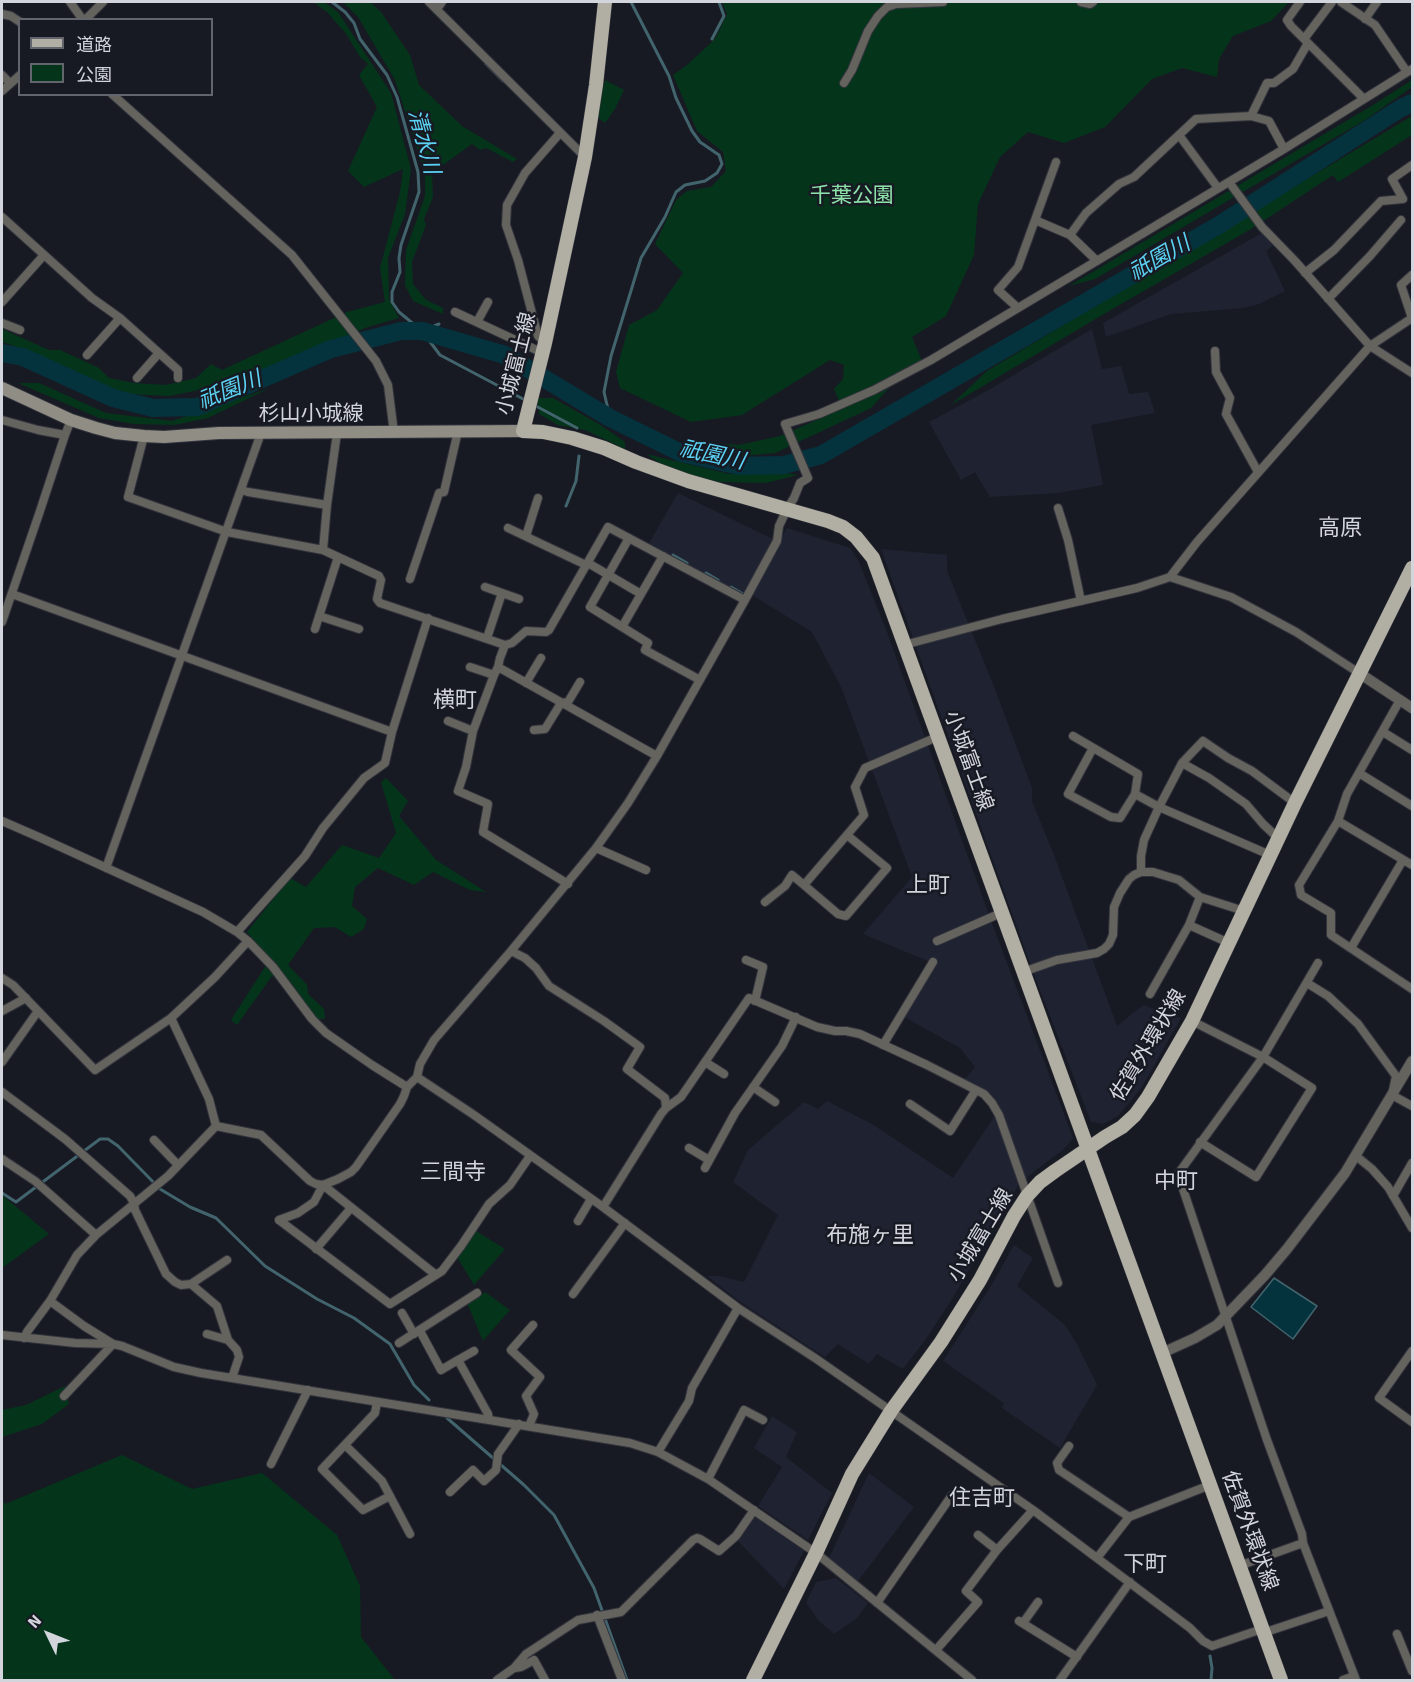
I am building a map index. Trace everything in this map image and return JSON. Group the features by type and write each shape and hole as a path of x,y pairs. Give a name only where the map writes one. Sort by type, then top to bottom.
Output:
{"main road":[{"name":"小城富士線","path":"605,2 585,157 544,348 523,431 573,438 688,481 828,521 843,527 864,546 873,558 1088,1149 1040,1182 1014,1216 980,1280 852,1474 753,1680"},
{"name":"杉山小城線","path":"2,388 71,420 115,433 144,436 523,431"},
{"name":"佐賀外環状線","path":"1281,1680 1088,1149 1136,1115 1192,1021 1295,803 1413,568"}],"street":[{"path":"70,2 82,18"},
{"path":"86,18 103,2"},
{"path":"429,2 439,5 585,157"},
{"path":"844,83 852,70 868,31 887,7 896,4 943,2"},
{"path":"1081,2 1090,4 1093,2"},
{"path":"1300,2 1287,20 1363,98"},
{"path":"1251,116 1267,83 1274,83 1293,69 1306,41 1332,2"},
{"path":"530,1156 510,1185 489,1204 442,1271 390,1304 279,1220 298,1213 314,1202 323,1185 351,1172 356,1167 400,1104 407,1087 417,1077 420,1065 434,1040 568,884 628,803 657,756 777,541 779,526 800,483 808,478 785,424 819,414 874,390 931,360 1284,149 1410,70 1375,26 1341,2"},
{"path":"1365,19 1377,2"},
{"path":"2,14 18,21"},
{"path":"2,75 10,83"},
{"path":"2,91 18,77"},
{"path":"114,96 292,255 376,361 388,385 394,433"},
{"path":"1070,235 1086,213 1119,184 1134,177 1196,119 1251,116 1269,122 1284,149"},
{"path":"544,348 538,336 518,260 506,225 507,205 525,173 560,133"},
{"path":"1179,135 1218,188"},
{"path":"1018,308 998,290 1018,267 1056,162"},
{"path":"1305,273 1334,250 1381,201 1403,200 1392,179 1413,165"},
{"path":"1229,182 1262,227 1370,346 1413,373"},
{"path":"2,219 178,370 178,378"},
{"path":"1035,220 1070,235 1097,261"},
{"path":"1328,298 1370,256 1401,220"},
{"path":"2,302 44,255"},
{"path":"904,645 1002,619 1137,588 1170,577 1197,542 1370,346 1412,318 1401,285 1413,275"},
{"path":"477,322 488,302"},
{"path":"455,312 544,348"},
{"path":"87,355 120,318"},
{"path":"2,323 20,330"},
{"path":"1215,351 1216,372 1230,398 1226,414 1258,472"},
{"path":"137,378 159,353"},
{"path":"2,420 65,435"},
{"path":"2,622 71,420"},
{"path":"410,579 439,493 444,492 459,431"},
{"path":"106,868 261,433"},
{"path":"323,550 337,433"},
{"path":"144,436 128,497 226,532 323,550 379,576 381,580 377,599 380,603 505,645 512,643 526,631 546,632 549,630 608,527 745,600"},
{"path":"242,490 327,505"},
{"path":"526,536 538,498"},
{"path":"1058,508 1068,540 1081,601"},
{"path":"508,528 587,564 641,594"},
{"path":"629,538 590,607 648,643 645,650 699,680"},
{"path":"622,627 663,556"},
{"path":"315,630 338,557"},
{"path":"1170,577 1231,597 1296,632 1413,708"},
{"path":"485,587 519,599"},
{"path":"487,638 502,593"},
{"path":"12,594 392,732"},
{"path":"319,616 359,629"},
{"path":"237,932 305,856 323,828 364,778 385,763 392,732 428,618"},
{"path":"505,645 473,731 466,767 458,791 488,804 483,832 568,884"},
{"path":"526,683 541,658"},
{"path":"470,667 496,671 526,683 657,756"},
{"path":"561,703 568,702 580,682"},
{"path":"1401,700 1347,794 1338,821 1299,885 1300,895 1330,912 1331,935 1413,989"},
{"path":"534,730 545,729 561,703"},
{"path":"448,721 473,731"},
{"path":"1383,732 1413,750"},
{"path":"1073,736 1094,748 1138,774 1135,794 1120,818 1111,817 1068,794 1094,748"},
{"path":"804,885 864,815 855,787 865,768 937,737"},
{"path":"1141,872 1144,840 1159,807 1182,763 1203,741 1252,771 1295,803"},
{"path":"1182,763 1246,804 1278,838"},
{"path":"1359,773 1413,806"},
{"path":"1135,794 1159,807 1270,855"},
{"path":"2,821 203,912 237,932 273,967 312,1019 326,1033 407,1087"},
{"path":"1338,821 1413,865"},
{"path":"765,902 785,886 792,875 838,914 846,916 887,868 847,835"},
{"path":"596,848 646,870"},
{"path":"1351,948 1403,860"},
{"path":"1023,972 1057,960 1097,953 1104,949 1113,935 1114,907 1129,879 1141,872 1153,872 1179,880 1200,897 1244,912"},
{"path":"1150,994 1189,925 1200,897"},
{"path":"937,941 1001,913"},
{"path":"1189,925 1229,943"},
{"path":"2,978 13,985 95,1070 171,1018 215,977 248,941"},
{"path":"511,951 525,958 536,968 549,986 640,1047 627,1069 664,1098 666,1108"},
{"path":"746,960 763,967 755,1000"},
{"path":"883,1045 933,962"},
{"path":"1318,963 1263,1057 1178,1174 1283,1487 1355,1678 1343,1680"},
{"path":"1307,983 1328,996 1358,1024 1396,1076 1392,1095"},
{"path":"2,1011 26,998"},
{"path":"603,1207 666,1108 681,1097 749,998 817,1027 860,1034 984,1094 999,1115 1058,1283"},
{"path":"2,1062 38,1011"},
{"path":"689,1148 707,1164 735,1113 782,1046 796,1017"},
{"path":"171,1018 209,1099 216,1125"},
{"path":"1192,1021 1263,1057 1312,1088 1256,1177 1200,1142"},
{"path":"1162,1353 1217,1325 1287,1249 1337,1185 1413,1061"},
{"path":"705,1062 724,1074"},
{"path":"417,1077 603,1207 738,1308 815,1358 1033,1510 1190,1628 1203,1641 1212,1646 1329,1611"},
{"path":"753,1087 775,1102"},
{"path":"910,1104 950,1131 976,1090"},
{"path":"2,1092 52,1129 129,1196 166,1274 175,1282 182,1285 191,1284 227,1260"},
{"path":"1392,1095 1413,1106"},
{"path":"24,1338 50,1301 77,1255 96,1235 161,1181 216,1125"},
{"path":"216,1125 261,1136 309,1181 323,1185 436,1275"},
{"path":"154,1140 178,1165"},
{"path":"1356,1156 1388,1187 1413,1228"},
{"path":"2,1159 44,1187 96,1235"},
{"path":"1394,1196 1413,1163"},
{"path":"578,1221 591,1199"},
{"path":"316,1249 351,1208"},
{"path":"573,1293 625,1223"},
{"path":"191,1284 217,1306 228,1340 237,1350 239,1357 232,1378"},
{"path":"399,1343 477,1293"},
{"path":"50,1301 112,1344"},
{"path":"658,1452 689,1401 692,1388 738,1308"},
{"path":"402,1313 441,1370 474,1351"},
{"path":"529,1426 534,1414 526,1396 540,1377 511,1350 532,1325"},
{"path":"207,1334 228,1340"},
{"path":"2,1335 112,1344 174,1367 201,1373 630,1443 658,1452 708,1479 816,1553 972,1680"},
{"path":"64,1395 112,1344"},
{"path":"1413,1351 1379,1398 1413,1422"},
{"path":"458,1360 488,1414 489,1420"},
{"path":"271,1464 308,1390"},
{"path":"377,1402 375,1413 322,1469 363,1510 390,1496"},
{"path":"708,1479 744,1410 763,1420"},
{"path":"450,1492 473,1470 484,1481 496,1470 498,1454 519,1424"},
{"path":"345,1445 382,1481 410,1534"},
{"path":"1069,1446 1057,1463 1059,1470 1129,1517"},
{"path":"1097,1558 1129,1517 1210,1485"},
{"path":"877,1603 952,1495"},
{"path":"497,1680 514,1668 526,1654 578,1620 621,1612 693,1540 700,1539 719,1551 736,1536 754,1510"},
{"path":"936,1650 978,1602 966,1591 997,1550 1033,1510"},
{"path":"978,1535 997,1550"},
{"path":"1239,1566 1303,1543"},
{"path":"1060,1680 1130,1582"},
{"path":"1038,1602 1021,1622 1077,1657"},
{"path":"602,1615 622,1680"},
{"path":"1397,1634 1413,1671"},
{"path":"514,1668 534,1660 545,1680"}],"shaded area":[{"path":"1262,233 1273,246 1266,251 1285,291 1259,304 1243,308 1171,314 1106,337 1103,323"},
{"path":"1092,329 1102,369 1121,366 1129,394 1148,392 1155,413 1091,425 1103,485 1058,493 990,497 975,472 961,480 929,422"},
{"path":"678,493 779,542 787,528 850,548 859,562 887,632 989,915 1073,1138 1064,1149 1018,1186 952,1299 903,1369 877,1354 869,1364 838,1344 825,1357 739,1301 707,1276 720,1276 744,1282 778,1215 733,1182 748,1150 804,1102 818,1109 827,1101 872,1124 953,1178 1000,1108 988,1092 965,1079 975,1067 960,1048 899,1014 928,961 863,934 912,877 841,687 812,632 752,595 742,595 648,545"},
{"path":"881,549 947,555 947,571 1032,788 1032,801 1117,1026 1143,1005 1181,1018 1142,1087 1118,1116 1103,1124 1091,1122 1033,972"},
{"path":"1014,1245 1033,1258 1017,1286 1065,1325 1097,1385 1060,1448 1002,1408 1004,1403 943,1361"},
{"path":"1274,1278 1317,1306 1293,1339 1251,1307"},
{"path":"772,1416 797,1432 786,1457 832,1493 808,1540 758,1506 782,1467 754,1448"},
{"path":"869,1473 914,1507 858,1581 829,1558"},
{"path":"755,1517 804,1551 784,1589 738,1541"},
{"path":"836,1578 868,1603 856,1619 834,1634 819,1621 806,1603 816,1582"}],"green space":[{"path":"313,2 324,2 338,12 391,93 411,169 405,214 388,258 389,299 399,318 368,327 234,383 169,396 130,394 98,386 18,347 2,342 2,329 49,350 60,350 99,368 109,378 134,383 166,385 196,378 211,364 222,370 347,312 385,302 380,268 400,192 403,169 364,187 348,171 377,107 359,75 368,64 360,57 347,35 327,12"},
{"path":"343,2 371,3 381,12 410,55 419,85 462,126 517,159 513,162 486,148 480,150 472,144 432,173 433,197 424,219 426,225 412,262 413,284 426,300 443,308 443,314 413,301 405,285 406,250 425,196 425,173 395,80 358,17"},
{"name":"千葉公園","path":"722,2 1289,2 1271,21 1233,36 1219,59 1217,77 1182,68 1152,79 1105,127 1064,143 1028,132 1000,157 978,204 974,255 946,316 912,337 922,361 840,403 834,389 843,379 844,365 830,360 742,415 691,422 620,388 616,372 629,325 657,310 683,273 655,244 676,200 687,191 711,187 726,171 723,152 697,131 673,75 715,39 727,14"},
{"path":"605,80 624,90 605,123 597,117"},
{"path":"1412,80 1412,87 1365,120 1095,279 1069,286 1373,105"},
{"path":"1412,116 1412,135 1338,182 1333,175 1251,229 951,405 987,371"},
{"path":"18,383 39,383 106,413 172,421 270,388 208,418 174,425 134,424 99,418"},
{"path":"889,388 871,408 775,453 743,456 707,442 739,445 780,436"},
{"path":"529,398 553,398 599,424 625,442 625,449 585,430 558,425 539,414 539,405"},
{"path":"646,454 729,474 777,472 798,475 766,483 720,482 669,469"},
{"path":"386,778 408,801 399,816 436,860 486,892 470,890 433,872 414,885 378,868 355,887 352,906 367,919 364,929 351,937 335,927 314,928 288,965 307,985 308,994 324,1009 325,1019 316,1019 292,984 272,976 237,1025 231,1020 270,959 247,932 290,878 306,887 342,845 379,858 396,833 381,782"},
{"path":"2,1195 49,1234 2,1268"},
{"path":"476,1231 505,1249 474,1285 457,1257"},
{"path":"485,1292 510,1310 483,1341 467,1303"},
{"path":"65,1386 69,1404 42,1424 2,1437 2,1410 26,1405"},
{"path":"122,1455 192,1489 262,1473 337,1535 360,1586 361,1637 395,1680 2,1680 2,1499 5,1504"}],"waterway":[{"name":"清水川","path":"332,2 354,23 360,39 387,75 397,97 418,172 419,192 401,245 400,272 392,292 392,302 399,312 422,331"},
{"path":"610,418 604,392 611,356 641,258 665,217 676,192 685,185 705,181 717,173 722,164 719,155 700,142 692,131 676,98 669,76 631,2"},
{"path":"712,39 724,16 719,2"},
{"path":"486,64 503,81"},
{"name":"祇園川","path":"2,353 23,357 113,398 153,408 197,407 331,349 401,331 422,331 505,355 610,418 681,453 739,466 784,465 821,455 1219,225 1412,103"},
{"path":"439,324 422,331 440,355 525,400"},
{"path":"534,405 577,428"},
{"path":"566,506 576,481 579,456"},
{"path":"673,555 687,563"},
{"path":"706,573 718,580"},
{"path":"731,587 743,594"},
{"path":"2,1193 16,1202 100,1139 108,1139 118,1146 160,1189 190,1207 216,1218 265,1266 317,1299 354,1318 390,1344 414,1385 429,1400"},
{"path":"447,1418 524,1485 554,1515 594,1588 627,1680"},
{"path":"1210,1656 1211,1680"}],"district":[{"name":"高原","path":"1340,529"},
{"name":"横町","path":"455,701"},
{"name":"上町","path":"928,886"},
{"name":"三間寺","path":"453,1173"},
{"name":"中町","path":"1176,1182"},
{"name":"布施ヶ里","path":"870,1236"},
{"name":"住吉町","path":"982,1499"},
{"name":"下町","path":"1145,1565"}]}
